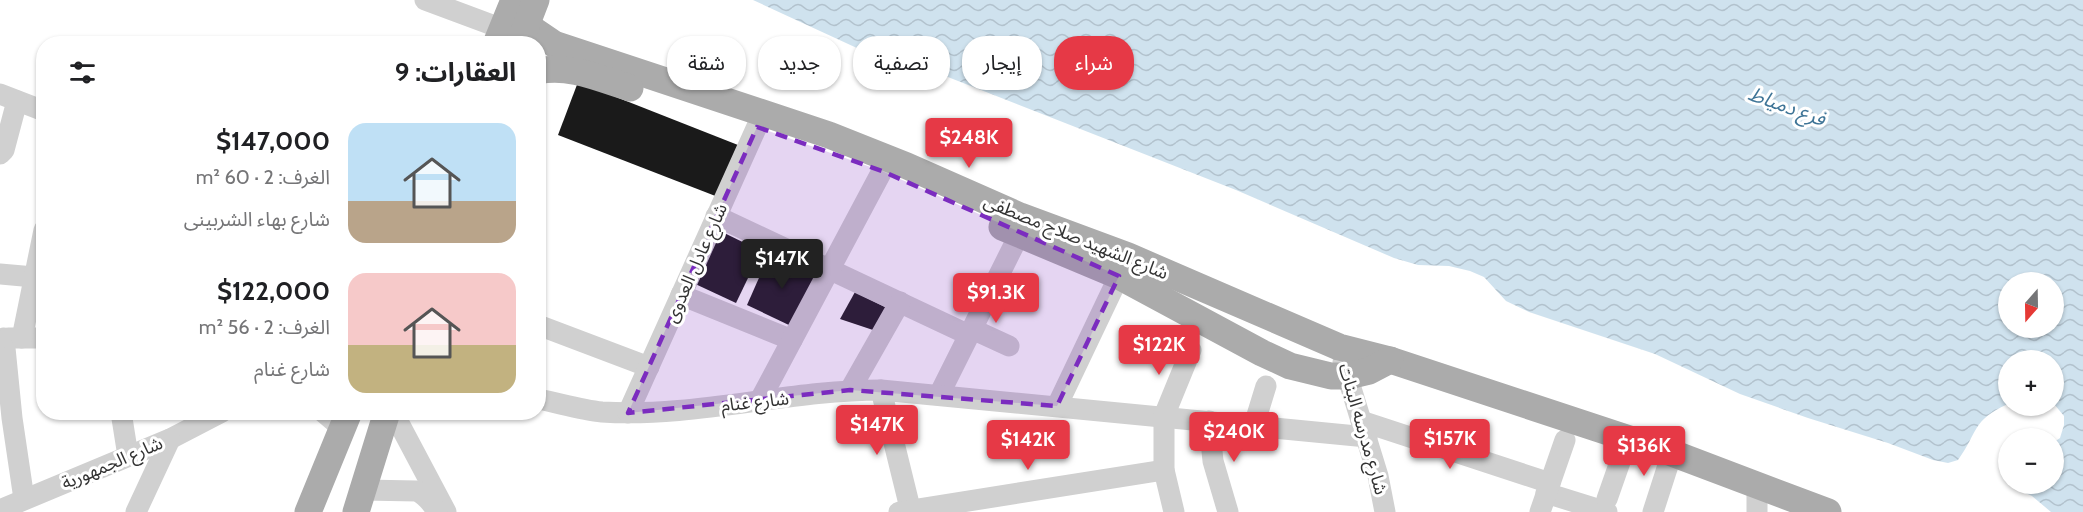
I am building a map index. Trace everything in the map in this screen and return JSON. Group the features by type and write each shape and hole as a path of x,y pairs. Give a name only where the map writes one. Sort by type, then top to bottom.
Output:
{"main road":[{"path":"514,0 516,28"},
{"name":"شارع الشهيد صلاح مصطفى","path":"516,28 535,36"},
{"name":"شارع الشهيد صلاح مصطفى","path":"546,41 760,120 882,171 1018,235 1119,276 1290,366 1331,376 1348,376 1369,371 1390,360"},
{"name":"شارع الشهيد صلاح مصطفى","path":"546,69 568,70 760,120 830,135 1020,216 1128,256 1339,347 1390,360 1672,453 1828,512"},
{"path":"308,512 337,420"},
{"path":"359,501 384,420"}],"street":[{"path":"425,0 516,28"},
{"path":"0,154 4,150 9,98 36,108"},
{"name":"شارع عادل العدوى","path":"628,412 760,120"},
{"path":"759,402 882,171"},
{"path":"717,216 900,302 1009,346"},
{"path":"939,395 1018,235"},
{"path":"24,500 6,419 9,338 36,268"},
{"path":"0,274 34,277"},
{"path":"1057,406 1119,276"},
{"path":"681,295 792,340"},
{"path":"850,390 900,302"},
{"path":"546,329 649,367"},
{"path":"9,338 36,338"},
{"name":"شارع مدرسه البنات","path":"1339,347 1387,511"},
{"path":"1174,512 1164,470 1164,416 1191,350"},
{"path":"1254,425 1266,386"},
{"name":"شارع غنام","path":"546,401 599,411 628,412 759,402 850,390 881,390 1254,425 1364,429 1546,496 1607,505"},
{"path":"881,390 907,511 1164,470"},
{"path":"122,420 128,456"},
{"name":"شارع الجمهورية","path":"0,510 170,439 207,420"},
{"path":"397,420 446,512"},
{"path":"1209,421 1213,461 1228,512"},
{"path":"136,512 170,439"},
{"path":"1607,505 1628,439"},
{"path":"1546,496 1565,440"},
{"path":"1653,512 1672,453"},
{"path":"1757,484 1757,512"},
{"path":"359,501 417,491 432,503 437,512"}],"highlighted area":[{"path":"757,127 882,171 1119,276 1057,406 850,390 628,413"}],"water":[{"name":"فرع دمياط","path":"753,0 2083,0 2083,512 2051,512 2028,494 2064,494 2064,350 1998,350 1998,409 1981,422 1958,460 1948,463 1933,460 1740,394 1655,354 1529,312 1506,301 1484,277 1470,271 1449,266 1418,265 1394,258 1236,190 981,90 1042,90 1042,36 962,36 962,83 950,78 950,36 853,36 853,46 841,41 841,36 831,36"}],"building":[{"path":"578,82 738,145 718,197 558,135"},
{"path":"716,229 761,251 736,303 691,282"},
{"path":"770,253 818,278 791,326 747,305"},
{"path":"855,292 891,310 879,332 840,319"}]}
